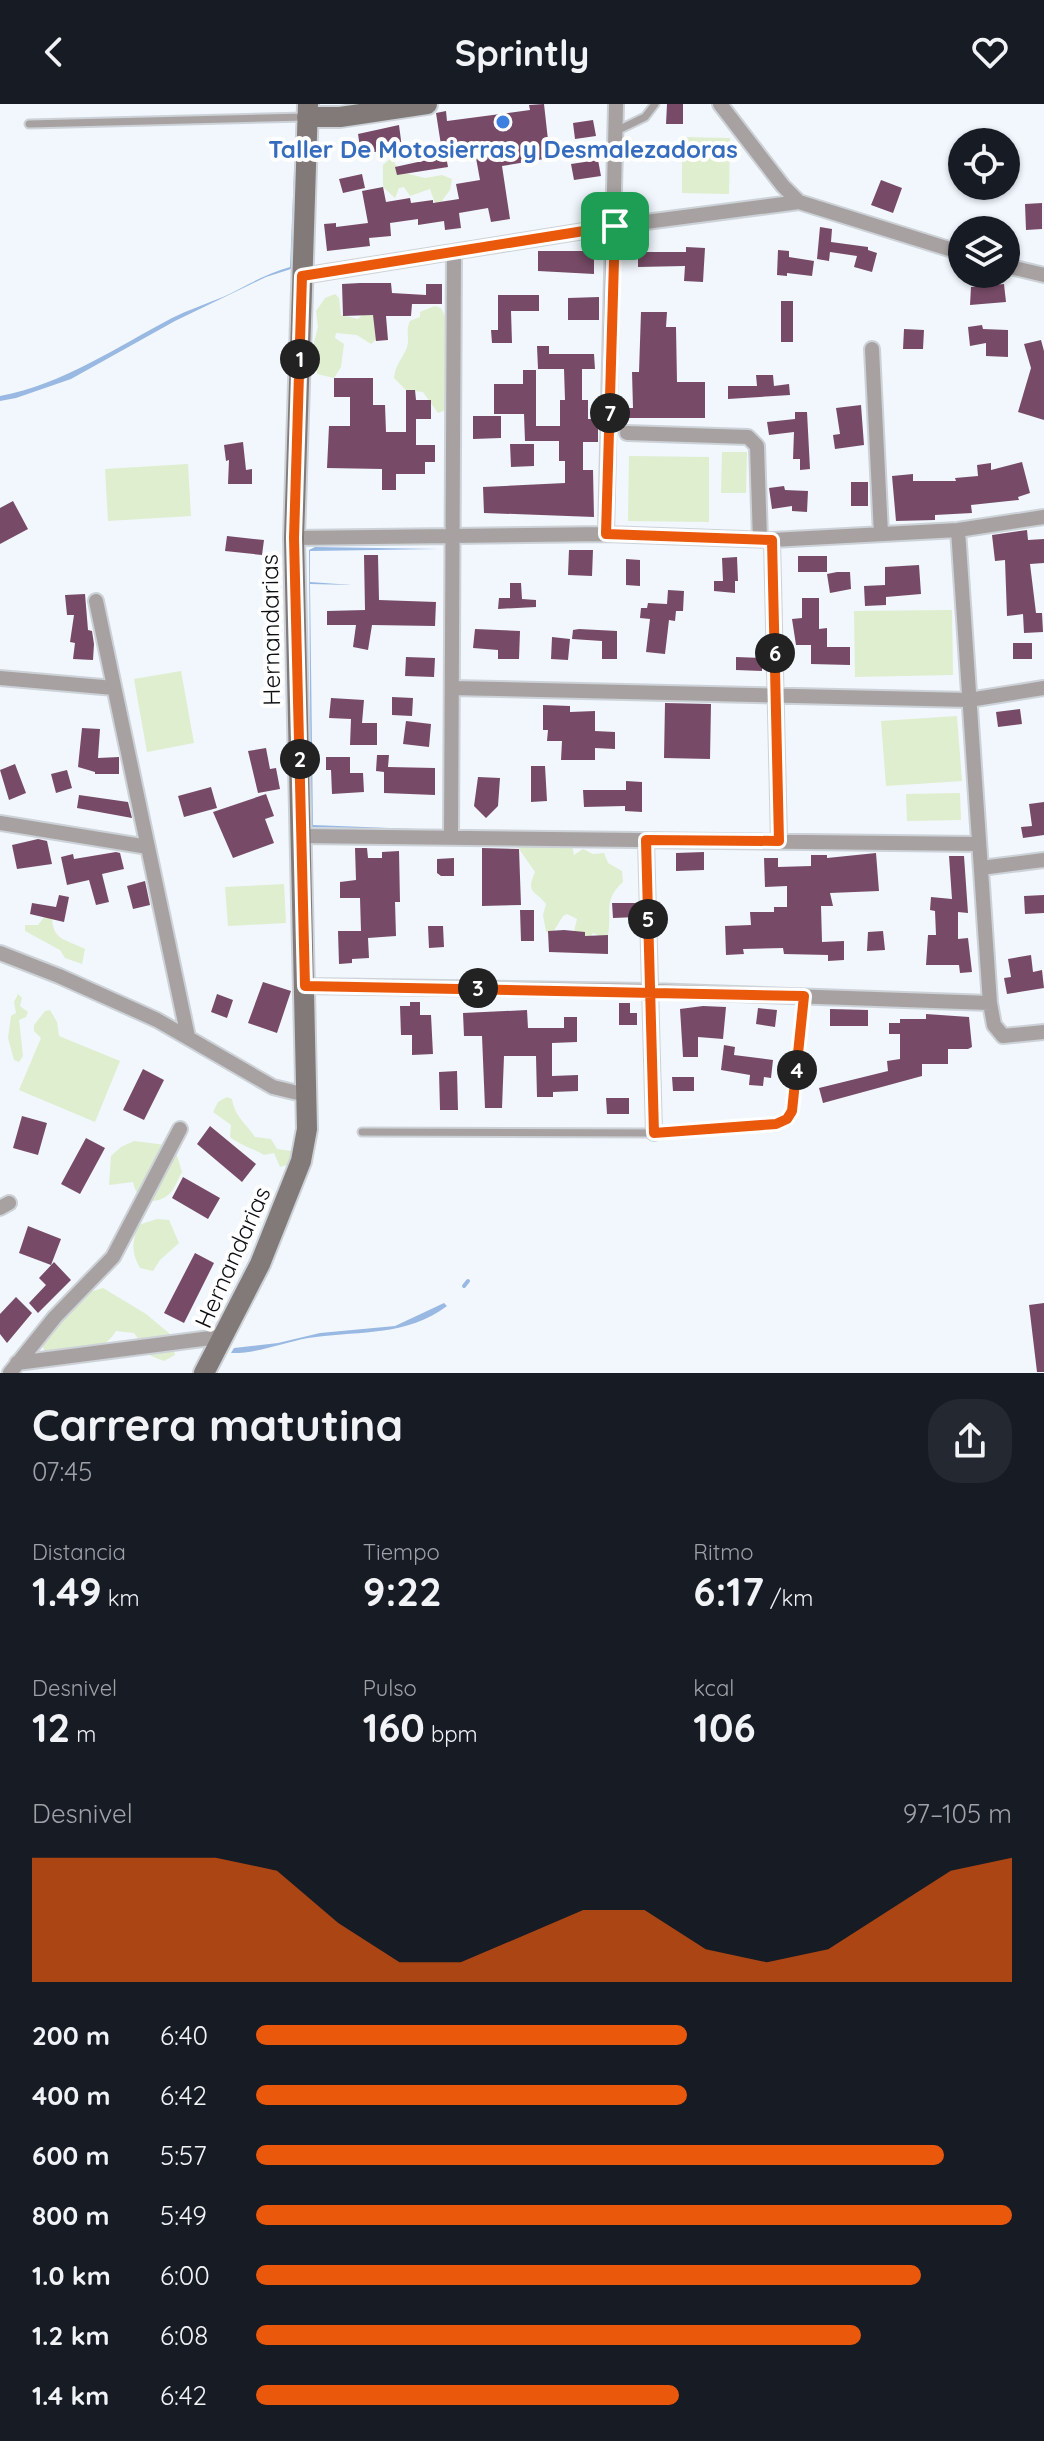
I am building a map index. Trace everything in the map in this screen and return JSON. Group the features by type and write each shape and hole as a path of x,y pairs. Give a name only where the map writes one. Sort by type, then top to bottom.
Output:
{"street":[{"path":"307,110 340,117 427,104"},
{"path":"606,534 616,104"},
{"path":"720,104 783,186 799,202"},
{"name":"Hernandarias","path":"204,1373 226,1336 260,1264 301,1161 307,1129 294,538 307,110"},
{"path":"302,276 615,226 799,202 948,249"},
{"path":"451,837 454,252"},
{"path":"1020,269 1044,275"},
{"path":"872,349 881,534"},
{"path":"627,433 748,437 757,446 776,695 779,841"},
{"path":"294,538 606,534 766,540 958,530 1044,517"},
{"path":"958,530 990,1003 994,1025 1003,1036 1044,1032"},
{"path":"96,601 188,1037"},
{"path":"0,678 114,688"},
{"path":"452,688 969,700 1044,688"},
{"path":"0,823 148,847"},
{"path":"302,836 979,844"},
{"path":"646,840 654,1133"},
{"path":"981,868 1044,860"},
{"path":"0,953 59,976 188,1037 273,1087 306,1095"},
{"path":"305,986 650,991 990,1003"},
{"path":"14,1368 55,1317 113,1257 180,1129"},
{"path":"14,1368 226,1336"}],"lane":[{"path":"616,131 645,117 655,104"},
{"path":"29,124 307,110"},
{"path":"362,1132 654,1133 776,1124 787,1119 792,1111 804,996"}],"green space":[{"path":"682,137 730,138 729,194 682,193"},
{"path":"391,158 401,172 425,178 442,175 452,179 450,190 441,202 435,203 430,189 410,196 404,187 399,188 395,198 383,187 383,165"},
{"path":"335,294 339,298 341,315 358,319 366,311 387,314 377,339 371,344 357,335 336,333 335,338 344,344 341,367 334,378 317,374 317,359 312,350 318,327 316,311 325,298"},
{"path":"435,306 441,308 447,320 448,409 438,413 423,392 406,390 394,378 407,347 410,321 420,317 420,312"},
{"path":"722,452 747,452 746,493 721,493"},
{"path":"629,456 709,457 709,522 628,521"},
{"path":"188,464 191,516 108,521 105,469"},
{"path":"952,610 953,675 855,677 854,611"},
{"path":"181,671 194,743 147,752 134,679"},
{"path":"957,716 962,781 886,786 881,721"},
{"path":"960,793 961,820 907,821 906,794"},
{"path":"518,843 572,845 574,855 583,849 593,854 604,853 608,863 622,871 623,882 611,900 608,935 604,938 593,933 588,942 577,941 574,931 577,919 567,914 552,934 546,932 543,915 546,904 531,889 535,872"},
{"path":"284,884 286,923 228,926 225,887"},
{"path":"45,916 52,918 58,935 85,949 82,964 65,958 60,950 25,931 25,925 38,925"},
{"path":"18,994 22,998 20,1006 28,1012 26,1017 19,1020 23,1056 19,1062 14,1060 8,1038"},
{"path":"50,1010 57,1022 59,1036 120,1061 95,1122 19,1090 41,1038 34,1031 34,1025 45,1011"},
{"path":"227,1097 232,1099 238,1115 255,1137 271,1139 277,1149 292,1151 291,1164 280,1167 274,1153 264,1155 230,1137 231,1125 213,1112 218,1102"},
{"path":"134,1141 174,1146 182,1172 172,1191 162,1199 146,1200 133,1182 109,1185 111,1156"},
{"path":"157,1219 169,1220 179,1243 153,1271 140,1268 134,1242 138,1225"},
{"path":"103,1288 146,1314 170,1334 175,1355 164,1361 151,1356 134,1333 116,1331 110,1339 95,1348 47,1355 36,1334 86,1293"}],"water":[{"path":"296,125 291,269 266,277 175,321 71,379 0,401 0,396 67,374 172,318 264,277 290,267"},
{"path":"315,547 439,549 310,551 310,582 352,585 310,584 313,825 441,830 311,827 309,550"},
{"path":"444,1303 447,1306 432,1316 400,1327 305,1339 231,1353 234,1348 278,1343 320,1333 395,1326"}],"building":[{"path":"544,104 550,158 502,166 510,219 491,222 488,208 459,213 461,228 445,230 444,221 418,225 418,219 390,223 391,236 369,238 370,246 327,251 324,224 336,223 336,227 368,223 362,191 383,187 386,202 410,198 411,203 433,200 433,203 459,199 456,184 480,180 474,147 445,151 448,167 397,175 395,167 427,160 428,146 441,145 436,113 446,111 447,121 530,110 529,105"},
{"path":"667,104 683,104 683,124 666,124"},
{"path":"593,120 596,136 575,139 573,123"},
{"path":"399,125 402,148 361,154 358,134"},
{"path":"598,160 601,176 574,180 571,164"},
{"path":"362,174 365,188 343,193 339,179"},
{"path":"881,180 902,188 893,213 871,205"},
{"path":"1042,203 1042,229 1026,230 1025,204"},
{"path":"820,227 832,229 831,242 868,247 868,250 877,253 872,272 854,267 857,256 830,252 829,261 817,259"},
{"path":"686,247 705,248 703,282 684,281 685,266 638,267 638,252 686,252"},
{"path":"778,250 789,251 789,257 814,261 812,276 777,275"},
{"path":"538,251 594,251 594,274 538,271"},
{"path":"391,283 392,293 426,295 426,284 442,284 442,304 412,304 411,316 386,316 388,340 376,341 373,315 343,316 342,284"},
{"path":"971,288 1004,288 1006,302 970,305"},
{"path":"498,295 539,295 539,311 511,311 512,343 492,343 491,330 498,330"},
{"path":"599,297 599,320 568,320 568,298"},
{"path":"781,301 793,301 793,342 781,342"},
{"path":"641,312 667,312 666,327 676,327 677,382 705,382 705,418 629,418 629,408 633,408 632,372 639,372"},
{"path":"982,325 983,329 1008,330 1008,357 986,356 986,343 970,346 968,327"},
{"path":"904,329 924,330 923,349 903,349"},
{"path":"1041,340 1044,351 1044,420 1018,412 1031,368 1024,344"},
{"path":"537,346 549,346 549,354 594,354 595,369 582,369 582,400 588,400 588,419 598,419 598,442 583,442 583,470 593,470 594,517 484,513 483,487 565,483 565,461 559,461 559,441 525,441 524,414 494,414 494,384 523,384 523,370 536,370 536,426 560,426 560,400 565,400 564,369 538,369"},
{"path":"756,375 773,375 774,386 789,384 790,395 728,399 728,386 757,386"},
{"path":"334,378 373,378 373,405 385,405 386,432 406,432 406,390 415,390 416,400 431,400 431,419 416,419 416,445 435,445 435,462 425,462 425,474 396,474 396,490 382,490 382,469 327,468 329,426 350,426 350,397 334,397"},
{"path":"861,405 864,445 835,449 833,435 840,434 836,408"},
{"path":"795,412 807,412 810,469 800,470 800,459 793,459 794,432 769,435 767,422 795,419"},
{"path":"473,416 501,416 501,438 473,439"},
{"path":"243,442 246,470 252,469 252,484 228,484 229,460 226,461 224,445"},
{"path":"510,444 534,444 534,466 511,467"},
{"path":"1022,462 1030,493 1018,497 1019,500 971,505 972,513 935,515 935,520 896,521 892,476 913,474 913,481 956,481 955,478 978,476 977,465 991,463 991,470"},
{"path":"851,482 868,482 868,506 851,506"},
{"path":"784,486 785,490 808,491 807,512 792,511 792,506 772,509 769,488"},
{"path":"13,501 28,529 0,544 0,508"},
{"path":"1027,530 1028,540 1044,539 1044,563 1030,564 1036,613 1042,613 1043,632 1024,633 1023,614 1007,616 1005,560 995,561 992,535"},
{"path":"227,536 264,540 262,555 225,551"},
{"path":"569,550 593,550 592,576 568,575"},
{"path":"364,555 378,555 379,600 436,602 435,626 372,625 368,650 353,647 356,625 327,625 327,611 365,610"},
{"path":"798,556 827,556 827,572 798,572"},
{"path":"737,557 735,593 714,591 714,581 723,581 722,558"},
{"path":"626,559 640,560 640,586 626,585"},
{"path":"919,565 921,594 886,597 886,605 865,606 864,586 885,585 885,567"},
{"path":"850,572 851,589 830,593 827,574"},
{"path":"510,583 521,583 522,599 536,600 536,607 498,609 499,598 510,598"},
{"path":"668,590 684,591 683,611 676,611 675,621 669,620 665,654 646,652 650,619 640,618 641,608 647,608 648,603 667,604"},
{"path":"85,594 88,630 92,631 94,644 93,660 73,659 75,643 70,642 74,615 67,615 65,595"},
{"path":"802,598 819,598 819,629 827,628 827,647 850,647 850,665 811,664 811,645 796,645 792,619 802,618"},
{"path":"475,629 520,631 519,659 498,659 498,650 473,648"},
{"path":"573,630 617,631 617,659 602,659 602,641 572,639"},
{"path":"552,637 570,639 568,660 551,659"},
{"path":"1013,643 1032,643 1032,659 1013,659"},
{"path":"406,657 435,658 434,677 405,676"},
{"path":"736,657 762,658 762,671 736,670"},
{"path":"392,697 413,698 412,716 392,715"},
{"path":"331,698 364,700 362,723 377,723 377,745 350,745 351,719 329,718"},
{"path":"665,703 711,704 710,759 664,758"},
{"path":"543,705 570,706 570,712 595,711 595,731 615,732 615,749 595,748 595,760 561,760 562,741 547,741 548,730 543,730"},
{"path":"1020,709 1022,724 998,727 996,712"},
{"path":"406,721 431,724 429,747 403,744"},
{"path":"82,728 100,729 98,758 119,757 119,774 95,774 78,767"},
{"path":"266,748 270,769 276,768 280,789 258,793 248,751"},
{"path":"377,755 389,755 388,767 435,768 435,795 384,793 384,772 376,771"},
{"path":"326,757 350,757 350,773 363,773 364,792 332,794 331,770 326,770"},
{"path":"15,764 26,793 9,800 0,770"},
{"path":"531,766 545,766 547,801 531,802"},
{"path":"67,770 72,788 56,793 51,774"},
{"path":"478,777 500,778 498,806 486,818 474,806"},
{"path":"626,781 642,782 642,812 625,811 625,806 584,807 583,790 626,790"},
{"path":"211,787 217,808 184,817 178,796"},
{"path":"266,794 274,816 265,819 274,843 233,858 213,812"},
{"path":"79,795 128,802 132,818 77,808"},
{"path":"1044,802 1044,835 1023,838 1021,827 1032,826 1029,804"},
{"path":"38,839 47,841 52,864 17,869 12,845"},
{"path":"355,848 367,848 368,858 382,858 382,852 399,851 400,902 395,902 396,936 368,938 369,958 339,964 338,931 361,931 360,898 340,898 340,882 356,880"},
{"path":"482,848 519,849 521,905 482,906"},
{"path":"704,852 704,870 676,871 676,853"},
{"path":"120,853 124,869 102,874 109,902 96,905 89,880 67,885 61,857 73,854 74,859"},
{"path":"876,853 879,891 830,893 833,906 821,906 822,942 844,941 844,960 828,961 828,955 784,954 783,948 743,949 744,954 726,955 725,926 751,925 750,912 774,912 774,907 787,907 787,886 765,887 764,858 778,858 778,867 811,866 811,855 827,855 827,858"},
{"path":"949,856 964,856 968,913 958,912 958,939 968,938 972,972 960,973 959,965 926,965 928,935 936,935 935,911 930,910 931,897 952,899"},
{"path":"454,858 454,876 437,873 437,859"},
{"path":"145,881 150,905 133,909 127,886"},
{"path":"59,895 69,897 64,922 30,914 32,903 56,907"},
{"path":"1044,895 1044,913 1025,914 1024,896"},
{"path":"612,903 637,903 638,917 613,918"},
{"path":"520,910 534,910 534,941 521,941"},
{"path":"428,926 443,926 444,947 429,948"},
{"path":"548,931 585,932 585,936 608,935 608,954 549,952"},
{"path":"883,931 885,950 867,951 868,932"},
{"path":"1031,955 1033,972 1042,970 1044,988 1007,994 1004,978 1011,977 1008,959"},
{"path":"263,982 291,991 277,1033 248,1023"},
{"path":"217,994 233,1000 227,1018 211,1012"},
{"path":"410,1002 420,1002 420,1015 431,1015 433,1054 412,1055 412,1035 401,1035 400,1006 410,1006"},
{"path":"619,1003 630,1003 630,1013 637,1013 637,1025 619,1025"},
{"path":"726,1007 723,1039 698,1037 698,1057 683,1057 680,1009"},
{"path":"758,1008 777,1010 775,1027 756,1024"},
{"path":"830,1009 868,1010 868,1026 830,1026"},
{"path":"527,1010 528,1028 564,1028 564,1017 577,1017 577,1042 552,1043 552,1076 578,1075 578,1091 553,1092 553,1097 537,1097 536,1056 504,1056 502,1108 485,1108 482,1036 464,1036 463,1013"},
{"path":"926,1014 969,1017 972,1047 948,1049 948,1064 922,1064 922,1076 823,1103 819,1088 888,1071 887,1061 900,1059 900,1034 889,1034 889,1023 900,1023 900,1019 926,1019"},
{"path":"724,1045 735,1047 734,1055 773,1060 771,1078 764,1077 763,1086 749,1085 750,1075 721,1070"},
{"path":"143,1069 164,1080 144,1120 123,1110"},
{"path":"457,1071 458,1110 440,1110 439,1072"},
{"path":"672,1077 694,1077 694,1091 673,1091"},
{"path":"606,1098 629,1098 629,1114 607,1114"},
{"path":"22,1116 47,1123 38,1155 13,1148"},
{"path":"210,1126 256,1164 242,1182 197,1144"},
{"path":"86,1138 105,1148 80,1194 61,1184"},
{"path":"183,1177 220,1198 208,1219 172,1198"},
{"path":"28,1226 61,1239 51,1265 19,1253"},
{"path":"195,1253 214,1263 184,1323 164,1313"},
{"path":"54,1262 71,1280 38,1313 29,1303 46,1285 39,1278"},
{"path":"16,1297 32,1313 7,1343 0,1334 0,1314"},
{"path":"1044,1303 1044,1372 1037,1372 1029,1305"}],"waterway":[{"path":"464,1286 468,1281"}],"place":[{"name":"Taller De Motosierras y Desmalezadoras","path":"503,122"}],"route":[{"path":"615,226 302,276 294,538 305,986 650,991 804,996 792,1111 787,1119 776,1124 654,1133 650,991 646,840 779,841 772,540 606,534 615,226"}]}
